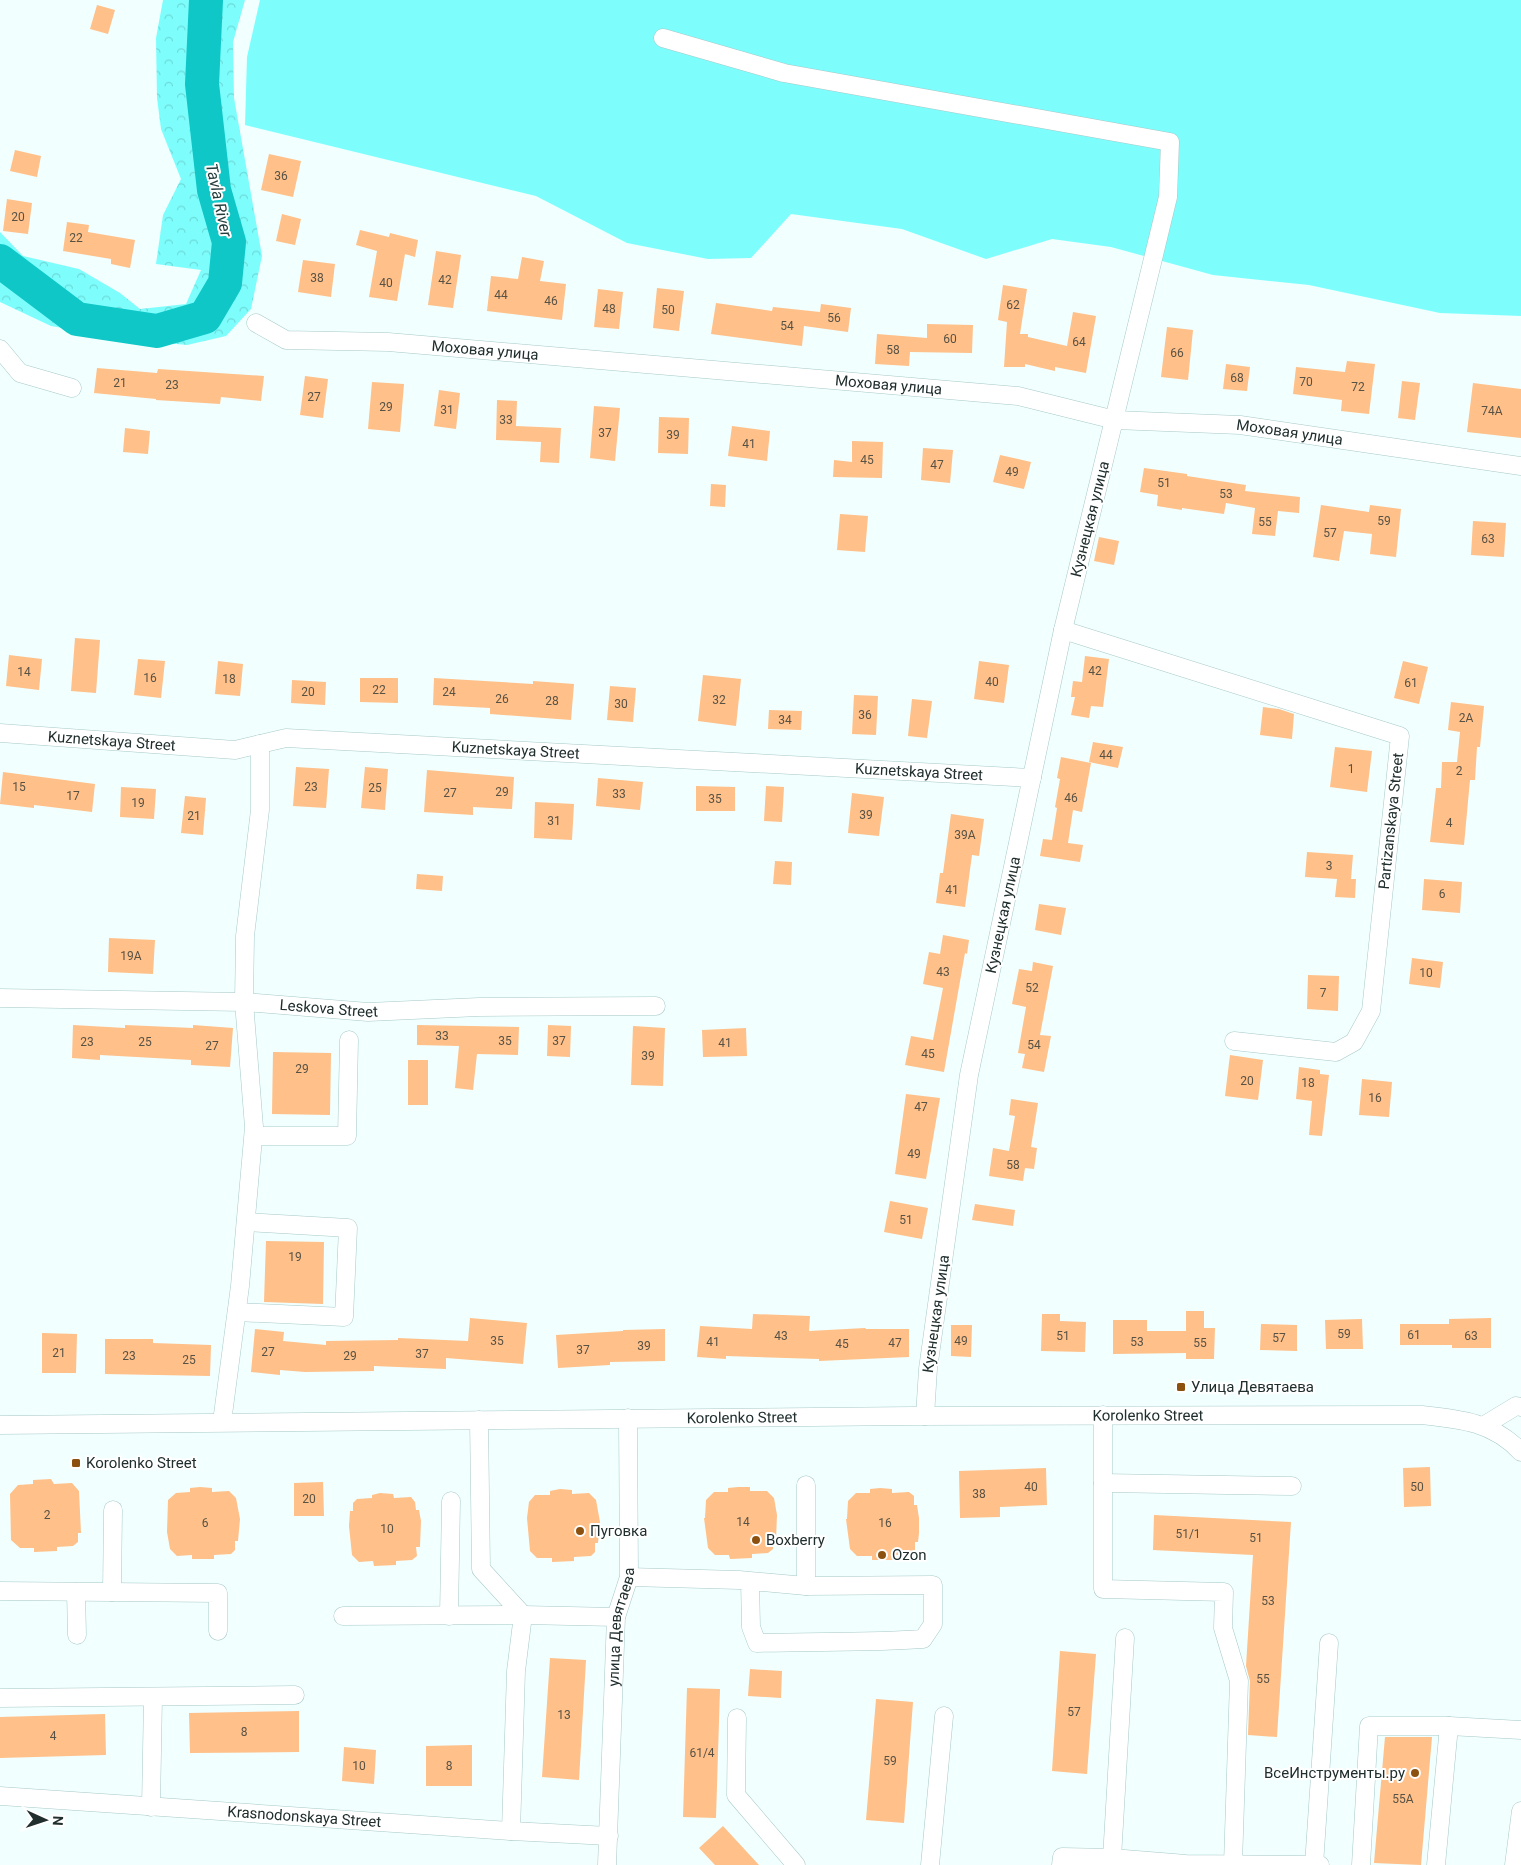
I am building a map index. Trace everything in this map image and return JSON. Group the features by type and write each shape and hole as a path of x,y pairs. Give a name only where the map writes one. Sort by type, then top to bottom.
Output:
{"street":[{"name":"Кузнецкая улица","path":"663,38 784,73 1170,142 1168,197 1063,630 969,1074 928,1369 925,1416"},
{"name":"Моховая улица","path":"256,323 286,340 388,342 1018,396 1114,420 1240,425 1521,466"},
{"path":"0,349 20,373 72,388"},
{"name":"Partizanskaya Street","path":"1063,630 1400,736 1370,1011 1354,1042 1336,1052 1234,1041"},
{"name":"Kuznetskaya Street","path":"0,734 235,750 286,738 1032,778"},
{"path":"222,1422 237,1312 254,1136 244,1002 245,936 260,810 260,744"},
{"name":"Leskova Street","path":"0,998 244,1002 368,1012 479,1007 656,1006"},
{"path":"254,1136 347,1136 349,1040"},
{"path":"237,1312 344,1317 348,1228 246,1222"},
{"path":"1483,1426 1501,1413 1516,1406 1521,1407"},
{"path":"1103,1415 1103,1589 1224,1592 1222,1628 1239,1681 1232,1864"},
{"name":"Korolenko Street","path":"0,1425 628,1418 1422,1415 1459,1419 1483,1426 1509,1439 1521,1452"},
{"name":"улица Девятаева","path":"607,1865 616,1617 629,1578 628,1418"},
{"path":"479,1420 481,1569 523,1615 516,1671 511,1831"},
{"path":"1103,1483 1292,1486"},
{"path":"806,1485 806,1586"},
{"path":"449,1616 451,1501"},
{"path":"112,1592 113,1510"},
{"path":"629,1578 750,1581 806,1586 932,1585 933,1624 923,1639 757,1642 750,1627 750,1581"},
{"path":"0,1591 218,1593 218,1631"},
{"path":"76,1592 77,1635"},
{"path":"343,1616 523,1615 616,1617"},
{"path":"1112,1858 1125,1638"},
{"path":"1314,1865 1329,1643"},
{"path":"0,1698 295,1695"},
{"path":"151,1807 153,1697"},
{"path":"930,1865 944,1716"},
{"path":"737,1718 736,1796 796,1865"},
{"path":"1361,1865 1369,1726 1449,1726 1521,1730"},
{"path":"1436,1865 1449,1726"},
{"name":"Krasnodonskaya Street","path":"0,1796 609,1836"},
{"path":"1514,1865 1521,1811"},
{"path":"1061,1865 1062,1856 1186,1864 1320,1865"}],"green space":[{"path":"163,0 245,0 233,42 234,98 262,256 251,309 226,336 187,345 126,339 51,326 0,302 0,232 23,256 79,269 120,293 140,309 186,304 201,270 156,264 163,215 181,179 161,129 157,98 156,38"},
{"path":"260,0 1521,0 1521,316 1440,313 1309,285 1213,275 1111,247 1052,239 986,259 902,229 791,214 751,258 708,259 627,243 536,196 245,125 247,57"}],"building":[{"path":"97,5 115,10 108,34 90,29"},
{"path":"15,150 41,156 37,177 10,171"},
{"path":"269,154 301,161 293,197 261,190"},
{"path":"7,199 32,203 28,234 3,231"},
{"path":"282,214 301,219 295,245 276,241"},
{"path":"67,222 89,225 88,232 135,240 130,268 111,264 111,259 63,251"},
{"path":"360,230 389,237 390,233 418,240 415,257 405,254 397,301 369,297 377,251 356,245"},
{"path":"436,251 461,255 453,308 428,305"},
{"path":"522,257 544,261 540,281 566,284 562,320 487,311 491,276 518,279"},
{"path":"303,260 335,264 331,297 298,292"},
{"path":"1003,285 1027,289 1020,334 1028,334 1028,337 1067,346 1073,312 1096,316 1086,373 1055,367 1055,371 1025,364 1025,367 1004,367 1007,322 998,320"},
{"path":"657,288 684,291 679,331 653,328"},
{"path":"598,289 623,292 619,329 594,327"},
{"path":"716,303 772,311 773,307 820,312 821,304 851,308 848,332 804,326 802,346 711,334"},
{"path":"927,324 973,325 972,353 910,352 909,366 875,364 877,334 927,338"},
{"path":"1167,327 1193,330 1188,380 1161,377"},
{"path":"1347,361 1375,364 1369,414 1341,411 1342,400 1293,394 1296,367 1345,372"},
{"path":"1226,364 1250,367 1247,391 1223,389"},
{"path":"97,368 157,373 158,369 264,376 261,401 221,397 220,404 156,400 94,393"},
{"path":"305,376 328,379 323,418 300,415"},
{"path":"1402,381 1420,383 1415,420 1398,418"},
{"path":"372,382 404,384 400,432 368,429"},
{"path":"1473,383 1521,389 1521,438 1467,432"},
{"path":"439,390 460,393 456,429 434,426"},
{"path":"497,400 517,401 516,426 561,428 559,463 540,462 541,442 496,440"},
{"path":"594,406 620,408 615,461 590,458"},
{"path":"659,417 689,418 688,454 658,453"},
{"path":"732,426 770,431 767,461 728,456"},
{"path":"125,428 150,431 148,454 123,452"},
{"path":"852,441 883,442 882,478 833,477 834,460 852,462"},
{"path":"923,448 953,450 950,483 921,480"},
{"path":"1000,455 1031,462 1024,489 993,482"},
{"path":"1144,468 1246,485 1245,491 1300,497 1299,513 1278,511 1275,536 1252,534 1255,508 1226,503 1224,514 1157,506 1158,495 1140,492"},
{"path":"711,484 726,485 725,507 710,506"},
{"path":"1321,505 1369,512 1370,505 1401,509 1396,557 1370,554 1372,534 1344,531 1339,561 1313,557"},
{"path":"840,514 868,516 865,552 837,550"},
{"path":"1473,521 1506,523 1504,557 1471,555"},
{"path":"1099,537 1119,541 1114,565 1094,561"},
{"path":"75,638 100,640 96,693 71,691"},
{"path":"9,655 42,659 39,690 6,686"},
{"path":"1085,656 1109,659 1103,707 1091,706 1089,718 1071,715 1075,697 1071,697 1073,681 1082,682"},
{"path":"138,659 165,661 161,698 134,695"},
{"path":"218,661 243,664 240,696 215,694"},
{"path":"979,661 1009,665 1004,703 974,699"},
{"path":"1403,661 1428,667 1419,704 1394,698"},
{"path":"703,675 741,679 736,726 698,721"},
{"path":"360,678 398,678 398,703 360,702"},
{"path":"434,678 533,684 533,681 574,684 571,720 490,714 490,708 433,705"},
{"path":"292,680 326,682 325,705 291,703"},
{"path":"610,686 636,688 633,722 607,720"},
{"path":"854,695 878,696 876,735 852,734"},
{"path":"912,699 932,701 927,738 908,736"},
{"path":"1451,702 1484,706 1480,747 1477,747 1475,780 1470,780 1464,845 1430,842 1436,788 1441,788 1442,762 1457,762 1460,732 1448,730"},
{"path":"1263,707 1279,709 1294,714 1292,739 1260,735"},
{"path":"769,710 802,711 801,730 768,729"},
{"path":"1093,742 1123,747 1118,768 1089,762"},
{"path":"1335,747 1372,751 1367,792 1330,787"},
{"path":"1061,757 1091,763 1082,812 1073,810 1068,843 1083,845 1080,862 1040,856 1043,839 1052,840 1060,779 1057,778"},
{"path":"296,767 329,769 326,808 293,806"},
{"path":"365,767 388,769 385,810 361,808"},
{"path":"427,770 514,777 512,809 473,807 473,815 424,812"},
{"path":"3,772 95,784 92,812 34,805 34,808 0,804"},
{"path":"598,778 643,782 640,810 596,806"},
{"path":"696,786 735,787 735,811 696,811"},
{"path":"766,786 784,787 782,822 764,821"},
{"path":"121,787 156,789 154,819 120,817"},
{"path":"852,793 884,797 879,836 848,833"},
{"path":"185,796 206,798 203,835 181,833"},
{"path":"535,802 574,804 572,840 534,838"},
{"path":"951,814 984,819 979,856 972,855 965,907 936,903 940,873 943,873"},
{"path":"1307,852 1353,855 1351,879 1356,879 1355,898 1335,897 1337,879 1305,877"},
{"path":"775,861 792,862 791,885 773,884"},
{"path":"417,874 443,876 442,891 416,889"},
{"path":"1424,879 1462,882 1460,913 1422,910"},
{"path":"1039,904 1066,908 1061,935 1035,930"},
{"path":"943,935 969,940 967,954 965,953 944,1072 905,1065 911,1036 933,1040 943,988 923,984 929,952 940,954"},
{"path":"109,938 155,940 153,974 108,972"},
{"path":"1412,958 1443,962 1440,988 1409,984"},
{"path":"1033,962 1053,966 1040,1035 1051,1036 1044,1072 1022,1068 1025,1054 1018,1053 1026,1007 1012,1004 1019,969 1032,971"},
{"path":"1308,975 1339,976 1338,1011 1307,1009"},
{"path":"73,1025 125,1028 125,1025 193,1028 193,1025 233,1028 230,1067 191,1065 191,1060 100,1055 100,1060 72,1058"},
{"path":"417,1025 519,1027 518,1055 477,1054 473,1090 455,1088 459,1046 417,1045"},
{"path":"548,1025 571,1026 570,1057 547,1056"},
{"path":"633,1026 665,1028 663,1086 631,1085"},
{"path":"746,1028 747,1056 703,1057 702,1030"},
{"path":"273,1052 331,1053 330,1115 272,1114"},
{"path":"1230,1055 1263,1060 1258,1100 1225,1096"},
{"path":"408,1060 428,1060 428,1105 408,1105"},
{"path":"1299,1067 1320,1070 1320,1074 1329,1075 1322,1136 1309,1135 1312,1101 1296,1099"},
{"path":"1362,1079 1392,1082 1389,1117 1359,1115"},
{"path":"906,1094 940,1098 926,1179 895,1174"},
{"path":"1011,1099 1038,1103 1031,1147 1037,1148 1034,1169 1025,1168 1023,1181 989,1176 993,1148 1009,1151 1015,1116 1009,1115"},
{"path":"890,1201 928,1208 922,1239 884,1232"},
{"path":"975,1204 1015,1210 1013,1226 972,1220"},
{"path":"266,1241 324,1242 323,1304 264,1302"},
{"path":"1186,1311 1204,1311 1204,1328 1215,1328 1214,1359 1186,1359 1186,1353 1113,1354 1113,1320 1147,1320 1147,1331 1186,1331"},
{"path":"753,1314 810,1316 809,1331 865,1328 909,1329 909,1357 819,1361 819,1359 726,1356 726,1359 697,1357 700,1326 752,1329"},
{"path":"1042,1314 1060,1314 1060,1321 1086,1322 1085,1352 1041,1351"},
{"path":"470,1318 527,1323 523,1364 446,1358 446,1369 374,1366 374,1371 305,1372 280,1370 280,1375 251,1372 255,1329 284,1332 283,1341 326,1345 326,1341 398,1340 398,1338 468,1341"},
{"path":"1491,1318 1491,1348 1452,1348 1452,1345 1400,1345 1400,1324 1449,1324 1449,1319"},
{"path":"1362,1319 1363,1349 1326,1349 1325,1320"},
{"path":"1261,1324 1297,1325 1297,1351 1260,1350"},
{"path":"951,1325 972,1325 971,1357 951,1356"},
{"path":"665,1329 665,1361 610,1362 610,1365 558,1368 556,1335"},
{"path":"42,1333 77,1334 76,1373 42,1373"},
{"path":"105,1339 153,1339 153,1343 211,1345 210,1376 105,1374"},
{"path":"1430,1467 1431,1506 1404,1507 1403,1468"},
{"path":"1046,1468 1047,1505 1000,1507 1000,1517 960,1518 959,1471"},
{"path":"51,1479 54,1484 72,1483 79,1491 81,1533 78,1533 78,1542 73,1546 57,1547 57,1551 34,1552 34,1548 20,1548 11,1540 10,1494 18,1485 33,1484 33,1480"},
{"path":"323,1482 324,1516 294,1516 294,1483"},
{"path":"750,1487 750,1491 767,1491 774,1498 777,1515 776,1540 773,1540 773,1549 768,1553 752,1554 752,1558 730,1559 729,1555 715,1555 708,1548 704,1518 706,1500 714,1492 728,1492 728,1488"},
{"path":"190,1488 212,1488 212,1492 229,1491 236,1498 240,1519 238,1541 235,1541 235,1550 231,1554 214,1555 214,1559 192,1559 192,1555 177,1556 170,1549 167,1532 168,1500 176,1493 190,1492"},
{"path":"560,1489 572,1490 572,1494 589,1493 596,1500 600,1522 598,1543 595,1543 595,1552 591,1556 574,1557 574,1561 552,1562 552,1558 537,1558 530,1551 527,1518 529,1502 535,1495 550,1495 550,1491"},
{"path":"870,1489 892,1489 892,1493 909,1492 914,1496 914,1505 917,1505 919,1518 919,1533 918,1542 915,1542 915,1550 910,1555 894,1555 894,1560 872,1560 872,1556 857,1556 850,1549 846,1519 848,1501 856,1493 870,1493"},
{"path":"380,1493 393,1494 394,1498 411,1497 415,1502 416,1510 419,1510 421,1521 420,1547 416,1547 417,1556 412,1560 396,1561 396,1565 374,1566 373,1561 359,1562 352,1555 349,1526 350,1511 353,1511 353,1503 357,1499 372,1498 372,1495"},
{"path":"1154,1515 1291,1522 1277,1737 1248,1735 1250,1681 1246,1666 1253,1555 1153,1550"},
{"path":"1060,1651 1096,1654 1087,1774 1052,1771"},
{"path":"550,1658 586,1660 579,1780 542,1777"},
{"path":"750,1669 782,1671 781,1698 748,1696"},
{"path":"687,1688 720,1689 716,1818 683,1817"},
{"path":"876,1699 913,1702 904,1823 866,1820"},
{"path":"299,1711 299,1752 190,1753 189,1713"},
{"path":"105,1714 106,1755 0,1758 0,1717"},
{"path":"1385,1737 1432,1737 1421,1865 1374,1863"},
{"path":"472,1745 472,1786 426,1786 426,1746"},
{"path":"344,1747 376,1750 374,1784 342,1781"},
{"path":"723,1826 759,1865 715,1865 699,1848"}],"waterway":[{"name":"Tavla River","path":"0,261 77,319 157,331 205,317 225,283 229,242 214,190 202,84 206,0"}],"place":[{"name":"Улица Девятаева","path":"1181,1387"},
{"name":"Korolenko Street","path":"76,1463"},
{"name":"Пуговка","path":"580,1531"},
{"name":"Boxberry","path":"756,1540"},
{"name":"Ozon","path":"882,1555"},
{"name":"ВсеИнструменты.ру","path":"1415,1773"}]}
